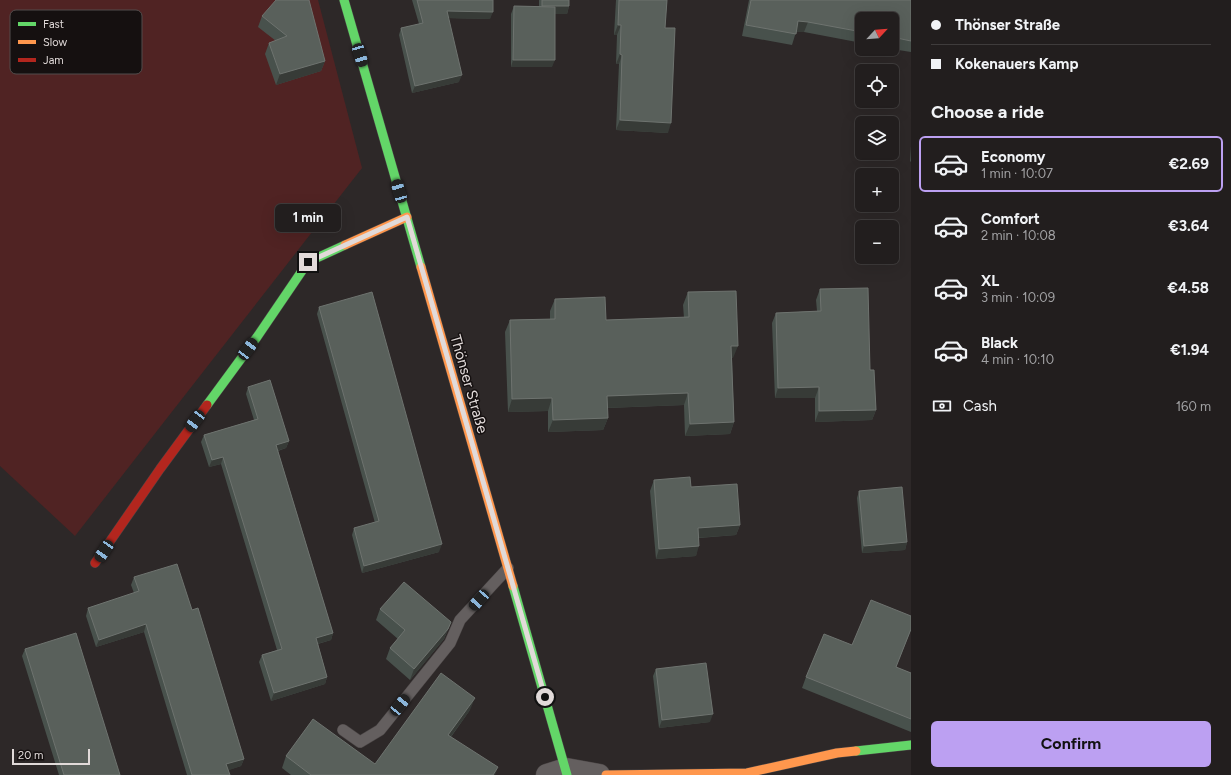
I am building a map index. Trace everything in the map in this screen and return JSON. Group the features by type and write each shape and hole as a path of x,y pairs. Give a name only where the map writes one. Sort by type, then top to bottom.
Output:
{"street":[{"name":"Thönser Straße","path":"344,0 508,568 560,773"},
{"path":"96,563 160,469 257,337 308,262 407,217"},
{"path":"606,775 747,773 837,753 911,745"},
{"path":"560,773 599,775"}],"lane":[{"path":"343,730 360,742 380,730 450,643 460,620 508,568"}],"shaded area":[{"path":"0,0 318,0 362,168 75,536 0,466"}],"building":[{"path":"276,0 309,0 325,61 280,74 269,43 287,36 262,16"},
{"path":"417,0 493,0 493,12 447,11 462,75 415,86 401,28 423,23"},
{"path":"542,0 569,0 569,6 542,6"},
{"path":"619,0 667,0 665,28 675,28 671,123 620,120 622,55 620,54 621,25 618,25"},
{"path":"751,0 911,0 911,41 899,38 899,12 855,12 855,31 798,21 796,34 746,25"},
{"path":"514,6 555,7 555,60 513,60"},
{"path":"868,288 870,370 874,370 876,410 819,411 819,387 778,388 776,313 821,311 820,289"},
{"path":"736,291 738,346 731,346 734,422 690,424 688,393 607,396 608,418 553,420 552,398 512,399 510,320 555,319 555,299 605,297 606,320 689,317 688,292"},
{"path":"372,292 442,544 364,566 354,528 379,521 319,307"},
{"path":"270,380 289,441 276,445 333,633 316,638 327,677 274,693 262,655 282,649 223,457 212,460 204,435 258,419 248,387"},
{"path":"690,477 691,487 737,484 740,525 698,528 699,546 659,549 654,480"},
{"path":"902,487 907,542 864,546 859,491"},
{"path":"177,564 192,610 198,608 244,759 226,764 230,775 192,775 146,624 99,640 88,608 139,591 134,577"},
{"path":"404,582 451,622 448,629 414,669 390,648 405,630 380,609"},
{"path":"871,600 911,616 911,629 896,667 911,673 911,719 806,677 824,634 852,645"},
{"path":"76,633 120,775 64,775 25,649"},
{"path":"706,663 713,714 662,720 656,669"},
{"path":"441,673 475,698 448,735 498,767 493,775 311,775 286,756 313,719 375,764"}],"traffic: fast":[{"path":"344,0 421,267"},
{"path":"207,405 257,337 308,262 345,245"},
{"path":"513,586 567,775"},
{"path":"856,751 911,745"}],"traffic: slow":[{"path":"345,245 407,217"},
{"path":"421,267 513,586"},
{"path":"606,775 747,773 837,753 856,751"}],"traffic: jam":[{"path":"95,563 160,469 207,405"}],"route":[{"path":"308,262 407,217 545,697"}]}
